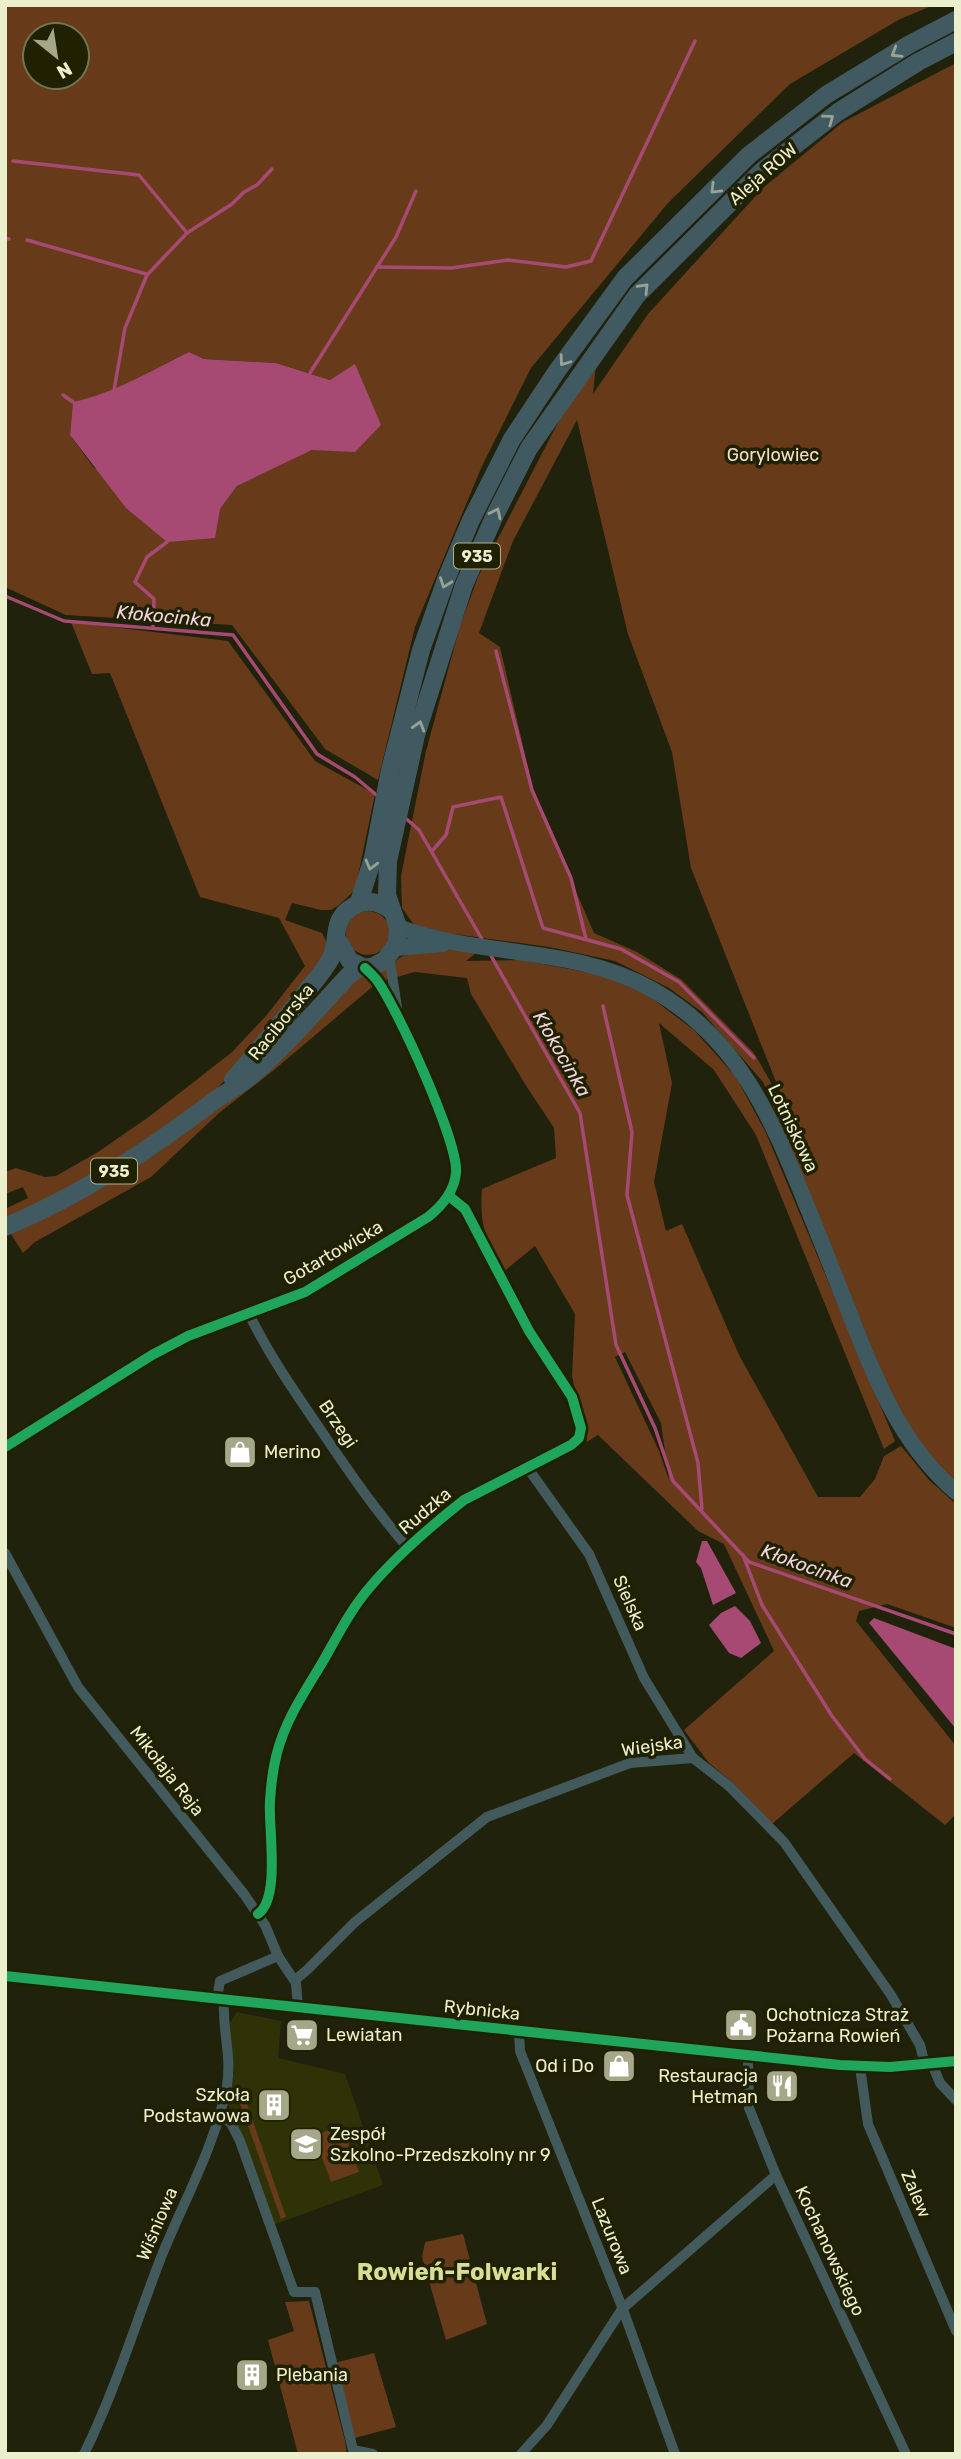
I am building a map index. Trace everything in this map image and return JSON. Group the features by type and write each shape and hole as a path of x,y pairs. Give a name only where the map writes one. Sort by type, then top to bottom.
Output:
{"main road":[{"name":"Aleja ROW","path":"359,902 373,858 390,770 421,650 471,520 512,439 557,370 625,278 749,155 827,95 909,44 956,20"},
{"name":"Aleja ROW","path":"395,919 387,895 388,861 416,735 464,586 495,515 529,448 637,295 762,171 838,112 918,62 956,42"},
{"path":"359,902 370,901 395,919"},
{"name":"935","path":"336,937 341,917 359,902"},
{"name":"935","path":"362,967 380,964 392,952 398,939 395,919"},
{"name":"Lotniskowa","path":"395,919 452,943"},
{"path":"336,937 343,953 354,965 362,967"},
{"name":"Raciborska","path":"215,1101 289,1015 327,965 336,937"},
{"name":"Lotniskowa","path":"392,952 452,943 598,966 636,981 690,1015 730,1054 754,1090 779,1139 887,1402 916,1451 956,1492"},
{"name":"Raciborska","path":"5,1227 116,1171 246,1081 349,975 362,967"}],"street":[{"path":"392,952 399,1017"},
{"path":"362,967 376,978 399,1017 452,1145 456,1171 449,1196"},
{"name":"Gotartowicka","path":"5,1447 152,1354 188,1336 289,1299 322,1283 428,1217 449,1196"},
{"name":"Rudzka","path":"258,1913 266,1905 269,1891 270,1802 277,1755 289,1718 340,1628 370,1587 408,1548 464,1500 576,1441 581,1428 577,1409 566,1387 518,1311 465,1209 449,1196"},
{"name":"Brzegi","path":"250,1314 269,1352 317,1424 378,1512 408,1548"},
{"name":"Sielska","path":"527,1467 589,1553 644,1678 693,1758"},
{"name":"Mikołaja Reja","path":"5,1553 79,1687 258,1913 278,1956 295,1980 298,1988 298,2008"},
{"name":"Wiejska","path":"295,1980 355,1922 487,1817 630,1763 693,1758 729,1786 784,1842 891,1995 940,2083 956,2101"},
{"path":"220,1999 220,1981 278,1956"},
{"name":"Rybnicka","path":"5,1976 860,2067 929,2065 956,2061"},
{"name":"Wiśniowa","path":"84,2454 117,2380 160,2259 211,2142 229,2071 220,1999"},
{"name":"Lazurowa","path":"519,2032 520,2051 622,2309 675,2454"},
{"name":"Kochanowskiego","path":"748,2056 749,2108 775,2175 906,2454"},
{"name":"Zalew","path":"860,2067 868,2124 956,2331"},
{"path":"219,2115 232,2123 240,2141 294,2292 315,2292 354,2450 373,2454"},
{"path":"521,2454 547,2425 622,2309 775,2175"}],"shaded area":[{"path":"189,352 204,359 276,363 330,380 355,364 381,425 355,452 312,450 237,486 220,509 215,538 167,542 126,508 70,435 73,402 118,387"},
{"path":"702,1541 707,1541 736,1593 713,1605 701,1568 696,1562"},
{"path":"735,1606 750,1621 761,1643 741,1658 729,1653 709,1625 721,1613"},
{"path":"874,1618 956,1649 956,1729 869,1623"},
{"name":"Zespół Szkolno-Przedszkolny nr 9","path":"237,2012 281,2021 278,2058 345,2074 383,2185 273,2225 227,2102 234,2073 228,2026"}],"green space":[{"path":"5,5 934,5 900,19 790,84 668,203 531,368 482,466 415,627 378,780 325,749 232,625 66,615 7,588","holes":["189,352 204,359 276,363 330,380 381,425 305,453 237,486 220,509 94,468 70,435 73,403 118,387"]},
{"name":"Gorylowiec","path":"956,63 956,1484 930,1457 899,1414 763,1082 702,1012 669,988 615,961 549,947 415,926 402,908 401,876 426,751 460,626 478,577 563,413 596,364 593,394 648,314 764,187 843,122","holes":["577,420 628,634 672,752 691,868 788,1112 754,1053 682,980 637,952 594,933 535,797 500,647 479,633 513,541"]},
{"path":"71,622 228,641 315,761 375,794 355,890 331,910 292,903 285,920 322,933 327,943 323,958 250,1054 207,1099 178,1122 52,1199 5,1220 5,1209 28,1198 23,1187 5,1194 5,1172 16,1168 45,1177 56,1176 98,1152 150,1116 231,1053 266,1016 305,966 279,918 200,897 110,673 92,674"},
{"path":"368,911 383,918 390,933 383,948 368,955 353,948 346,933 353,918"},
{"path":"449,948 476,953 466,961 521,960 602,975 646,994 694,1030 736,1077 766,1133 895,1441 884,1449 756,1135 714,1070 659,1023 672,1083 654,1182 666,1231 682,1224 739,1355 818,1497 860,1497 875,1479 884,1456 901,1446 929,1480 956,1504 956,1628 887,1604 859,1611 856,1621 956,1746 956,1814 945,1825 854,1753 772,1824 731,1781 709,1763 684,1730 774,1651 724,1544 698,1531 598,1435 587,1442 572,1376 575,1314 535,1246 502,1273 483,1223 482,1189 556,1158 554,1128 471,994 467,978 415,972 378,982 219,1113 151,1177 35,1242 23,1253 11,1234 139,1163 358,976 391,966 412,951","holes":["625,1352 661,1423 669,1480 659,1451 615,1357"]},
{"path":"246,2101 286,2217 281,2219 240,2103"},
{"path":"342,2125 359,2172 331,2182 314,2136"},
{"path":"463,2234 487,2324 446,2340 422,2257 425,2242"},
{"path":"309,2301 347,2454 298,2454 268,2340 294,2331 285,2302"},
{"path":"374,2353 396,2427 355,2438 334,2363"}],"waterway":[{"path":"377,267 451,268 508,260 566,267 591,261 695,41"},
{"path":"13,161 139,175 187,233"},
{"path":"114,390 125,328 147,275 187,233 232,204 244,192 257,185 272,169"},
{"path":"310,373 396,237 416,191"},
{"path":"5,238 9,239"},
{"path":"27,240 146,274"},
{"path":"63,395 73,402"},
{"path":"153,628 154,599 135,582 147,557 167,542"},
{"name":"Kłokocinka","path":"5,596 64,621 233,635 317,754 355,777 380,798"},
{"path":"496,651 532,790 571,878 586,939"},
{"path":"432,851 446,835 453,807 501,797 543,928 621,949 679,982 754,1058"},
{"name":"Kłokocinka","path":"403,816 419,830 483,941"},
{"name":"Kłokocinka","path":"490,954 580,1113 616,1345 655,1428 673,1481 749,1562 956,1634"},
{"path":"603,1006 632,1132 627,1195 698,1463 702,1509"},
{"path":"743,1555 762,1605 832,1716 865,1759 890,1779"}],"cycle path":[{"path":"5,1447 152,1355 188,1336 305,1292 428,1217 447,1198 456,1173 448,1134 425,1075 397,1016 376,979 365,968"},
{"path":"258,1914 265,1906 271,1878 270,1801 277,1753 296,1707 356,1605 403,1552 464,1500 571,1445 579,1438 581,1428 572,1397 529,1331 465,1209 449,1196"},
{"path":"5,1976 840,2065 890,2067 956,2061"}],"place":[{"name":"Merino","path":"240,1452"},
{"name":"Ochotnicza Straż Pożarna Rowień","path":"741,2025"},
{"name":"Lewiatan","path":"302,2035"},
{"name":"Od i Do","path":"619,2066"},
{"name":"Restauracja Hetman","path":"782,2086"},
{"name":"Szkoła Podstawowa","path":"274,2105"},
{"name":"Zespół Szkolno-Przedszkolny nr 9","path":"306,2144"},
{"name":"Plebania","path":"252,2375"}],"district":[{"name":"Rowień-Folwarki","path":"457,2272"}]}
